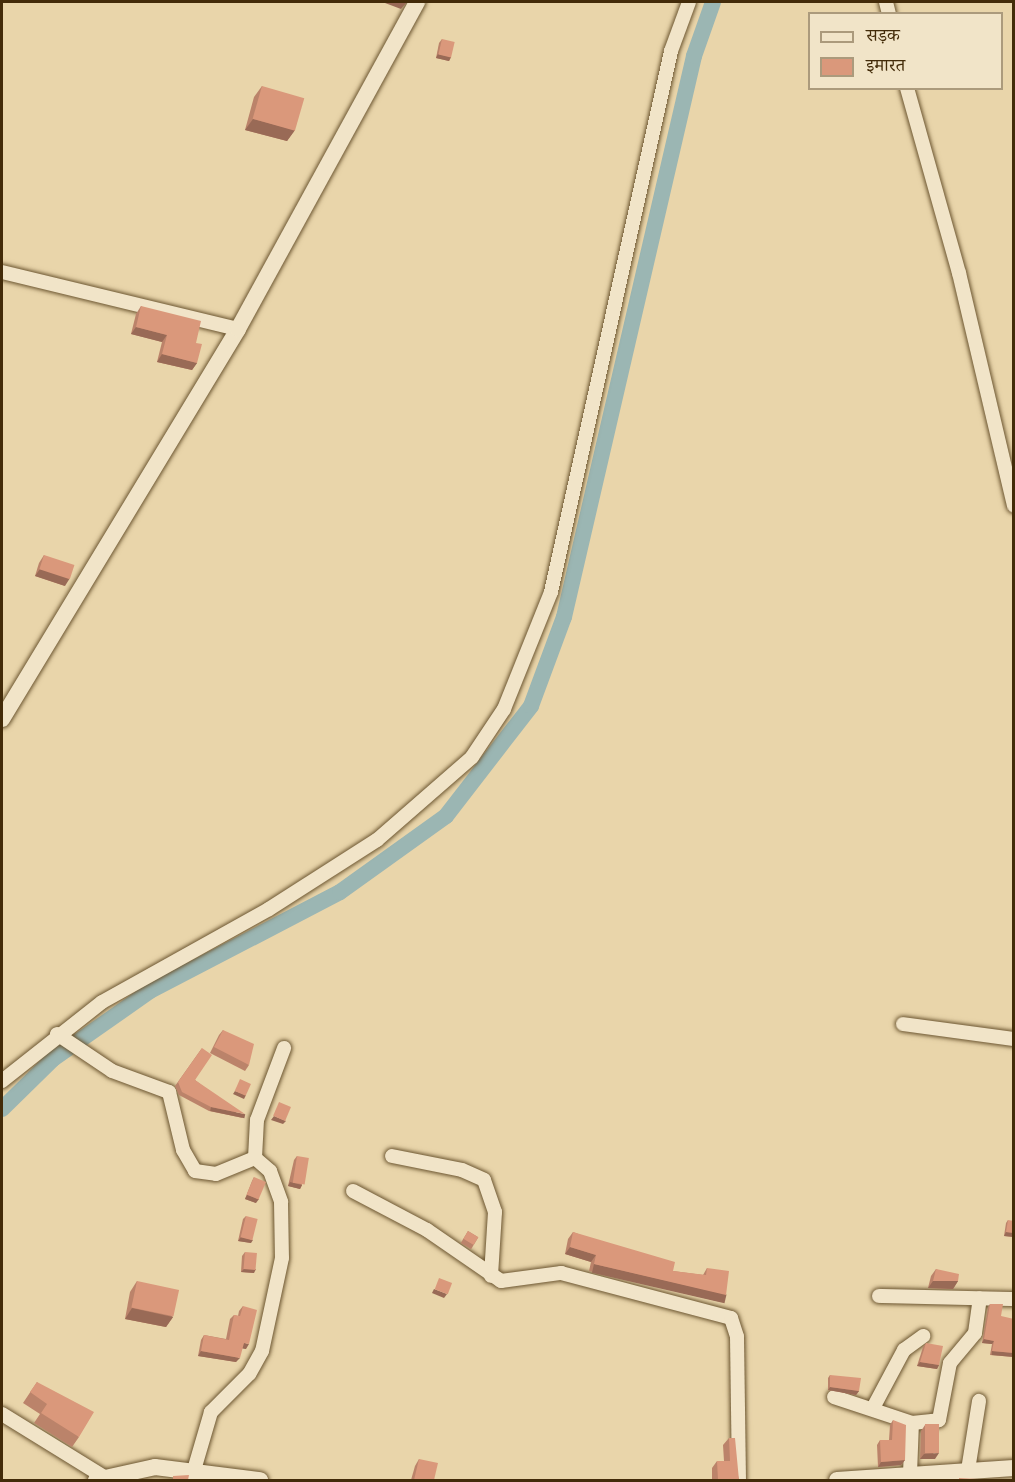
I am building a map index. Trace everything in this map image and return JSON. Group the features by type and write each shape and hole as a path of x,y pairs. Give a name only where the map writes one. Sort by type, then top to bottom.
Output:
{"street":[{"path":"2,1081 60,1036 377,840 466,764 504,710 539,632 583,470 671,51 689,2"},
{"path":"2,719 238,329 416,4"},
{"path":"908,90 959,273 1014,506"},
{"path":"2,272 238,329"},
{"path":"903,1024 1014,1039"},
{"path":"60,1036 95,1060 169,1092 183,1150 195,1172 216,1174 255,1158"},
{"path":"255,1158 257,1120 284,1048"},
{"path":"392,1156 462,1170 484,1180 495,1212 491,1276"},
{"path":"194,1470 211,1412 256,1364 278,1277 281,1202 270,1171 255,1158"},
{"path":"353,1191 427,1230 491,1276 511,1281 561,1273 731,1317 736,1337 739,1480"},
{"path":"879,1296 1014,1299"},
{"path":"834,1397 873,1408 912,1423 943,1416 950,1363 975,1333 980,1298"},
{"path":"873,1408 904,1350 923,1336"},
{"path":"968,1470 979,1401"},
{"path":"2,1414 100,1479 155,1467 194,1470 260,1480"},
{"path":"910,1474 912,1423"},
{"path":"837,1480 1014,1468"}],"building":[{"path":"442,39 455,42 451,58 438,55"},
{"path":"262,86 304,98 295,131 253,119"},
{"path":"141,306 201,321 196,343 202,344 197,363 162,354 167,335 136,327"},
{"path":"44,555 74,565 70,579 39,569"},
{"path":"223,1030 254,1044 249,1065 214,1047"},
{"path":"202,1048 212,1055 195,1080 245,1114 211,1107 182,1092 178,1082"},
{"path":"240,1079 251,1084 246,1096 235,1091"},
{"path":"279,1102 291,1107 285,1121 273,1116"},
{"path":"297,1156 309,1158 305,1185 293,1183"},
{"path":"254,1177 266,1182 259,1200 247,1194"},
{"path":"246,1216 258,1219 252,1240 241,1237"},
{"path":"1008,1220 1014,1221 1014,1233 1006,1232"},
{"path":"468,1231 478,1237 474,1245 463,1239"},
{"path":"573,1232 675,1262 673,1271 706,1275 707,1268 729,1271 726,1295 594,1264 596,1255 570,1247"},
{"path":"245,1252 257,1253 255,1270 244,1269"},
{"path":"936,1269 959,1274 958,1281 933,1281"},
{"path":"439,1278 452,1283 448,1294 435,1289"},
{"path":"137,1281 179,1290 173,1316 131,1307"},
{"path":"990,1304 1003,1304 1001,1316 1014,1319 1014,1353 992,1351 994,1341 984,1339"},
{"path":"243,1306 257,1310 249,1344 244,1343 240,1358 201,1351 204,1335 229,1340 234,1315 240,1316"},
{"path":"926,1343 943,1346 939,1365 920,1362"},
{"path":"830,1375 861,1378 859,1391 830,1387"},
{"path":"37,1382 94,1412 79,1437 41,1413 47,1404 30,1392"},
{"path":"893,1420 906,1425 905,1460 881,1462 880,1440 892,1440"},
{"path":"925,1424 939,1424 939,1453 925,1453"},
{"path":"729,1438 735,1438 739,1480 718,1480 717,1461 730,1461"},
{"path":"419,1459 438,1463 434,1480 414,1480"},
{"path":"189,1475 188,1480 173,1480 173,1476"},
{"path":"959,1478 996,1480 959,1480"}],"waterway":[{"path":"2,1109 53,1059 150,991 340,892 446,816 531,706 564,617 694,56 713,2"}]}
